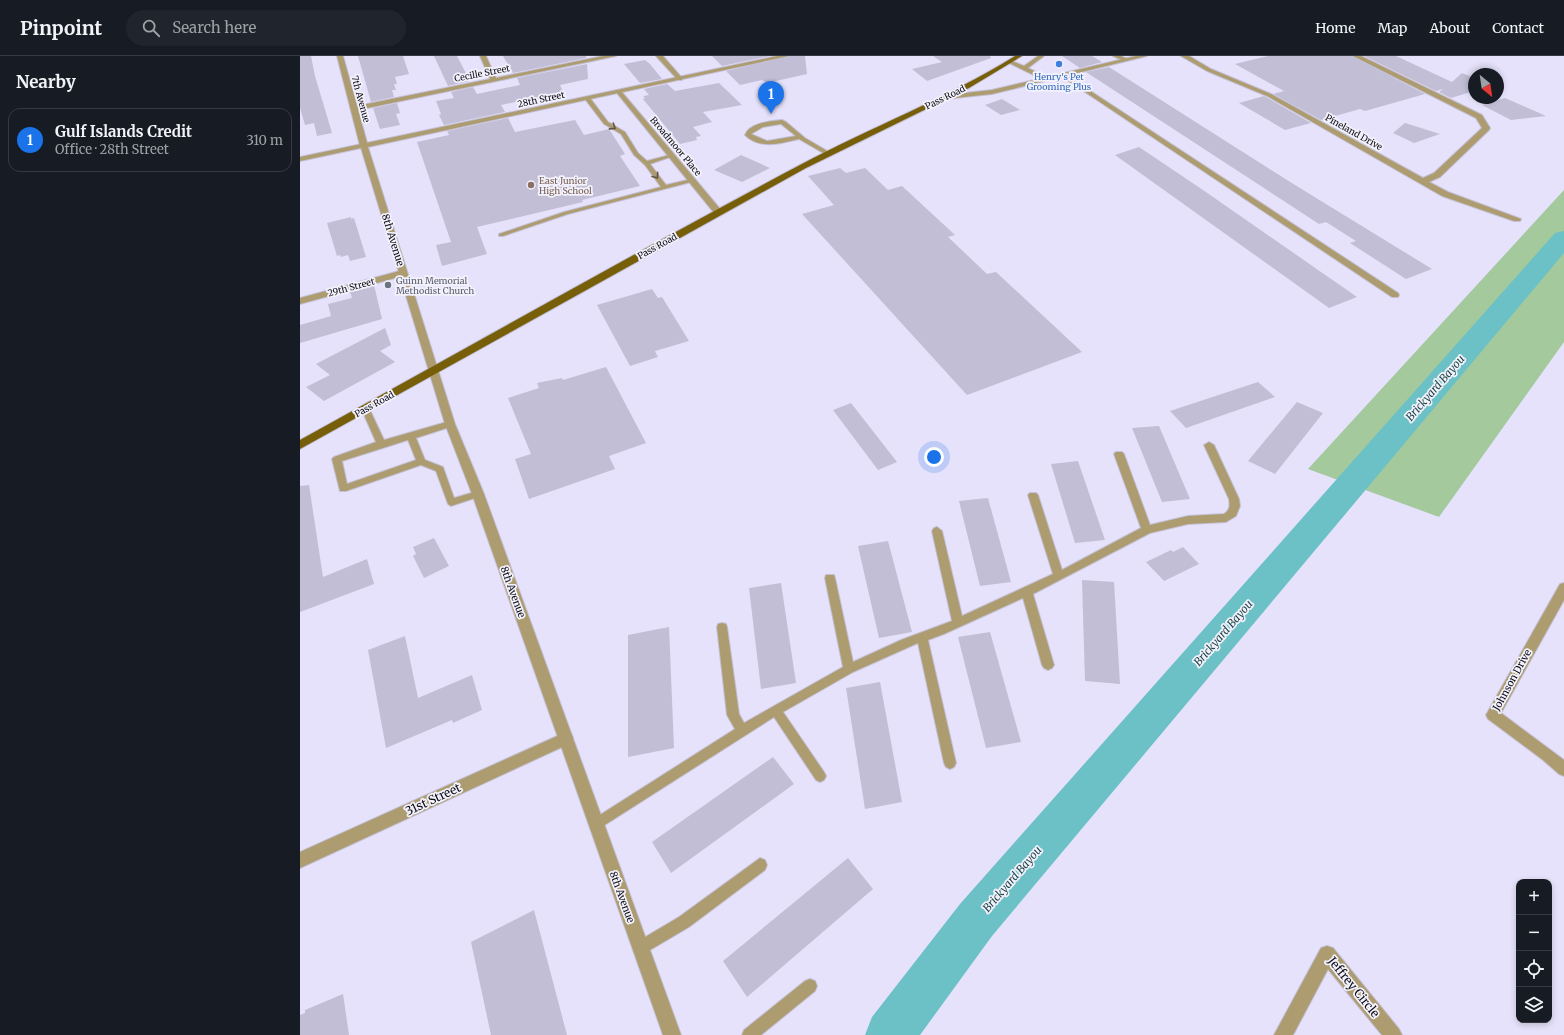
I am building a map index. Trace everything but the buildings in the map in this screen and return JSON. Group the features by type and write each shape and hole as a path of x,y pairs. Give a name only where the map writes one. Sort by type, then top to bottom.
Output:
{"main road":[{"name":"Pass Road","path":"300,445 718,212 827,153 946,97 1019,56"}],"street":[{"name":"7th Avenue","path":"340,56 364,146"},
{"path":"483,56 494,80"},
{"name":"Cecille Street","path":"355,108 613,56"},
{"path":"659,56 680,79"},
{"name":"28th Street","path":"300,159 786,56"},
{"path":"946,97 992,92 1144,56"},
{"name":"Pineland Drive","path":"1184,56 1209,70 1269,95 1445,194 1517,219"},
{"path":"1356,56 1479,117 1486,128 1438,176 1422,182"},
{"name":"Broadmoor Place","path":"619,92 718,212"},
{"name":"8th Avenue","path":"364,146 450,424 478,494 672,1035"},
{"name":"29th Street","path":"300,301 403,273"},
{"name":"Johnson Drive","path":"1564,588 1493,715 1548,755 1564,769"},
{"name":"31st Street","path":"300,860 566,738"},
{"name":"Jeffrey Circle","path":"1283,1035 1327,954 1393,1035"}],"lane":[{"path":"1024,69 1041,56"},
{"path":"1116,56 1126,60"},
{"path":"1010,62 1046,79"},
{"path":"1064,75 1395,295"},
{"path":"588,98 606,123 623,134 636,154 647,164 665,188"},
{"path":"800,137 767,143 758,141 748,135 749,132 755,127 768,123 782,122 800,137 827,153"},
{"path":"647,164 650,161 671,155"},
{"path":"501,235 566,213 692,181"},
{"path":"366,408 381,444"},
{"path":"450,424 381,444 337,459 343,489 421,462 440,469 451,502 478,494"},
{"path":"411,436 421,462"},
{"path":"596,824 742,730 849,669 905,642 940,631 1027,592 1148,530 1188,520 1226,518 1233,514 1235,506 1234,499 1210,445"},
{"path":"1119,454 1148,530"},
{"path":"1033,496 1059,576"},
{"path":"938,531 958,622"},
{"path":"830,578 849,669"},
{"path":"1027,592 1048,665"},
{"path":"722,627 733,715 742,730"},
{"path":"922,637 950,763"},
{"path":"776,711 820,776"},
{"path":"640,948 684,922 760,865"},
{"path":"749,1035 810,986"}],"green space":[{"path":"1564,190 1564,342 1439,517 1308,469"}],"waterway":[{"name":"Brickyard Bayou","path":"890,1035 976,920 1564,238"}],"place":[{"name":"Henry's Pet Grooming Plus","path":"1059,64"},
{"name":"Gulf Islands Credit","path":"771,114"},
{"name":"East Junior High School","path":"531,185"},
{"name":"Guinn Memorial Methodist Church","path":"388,285"}]}
